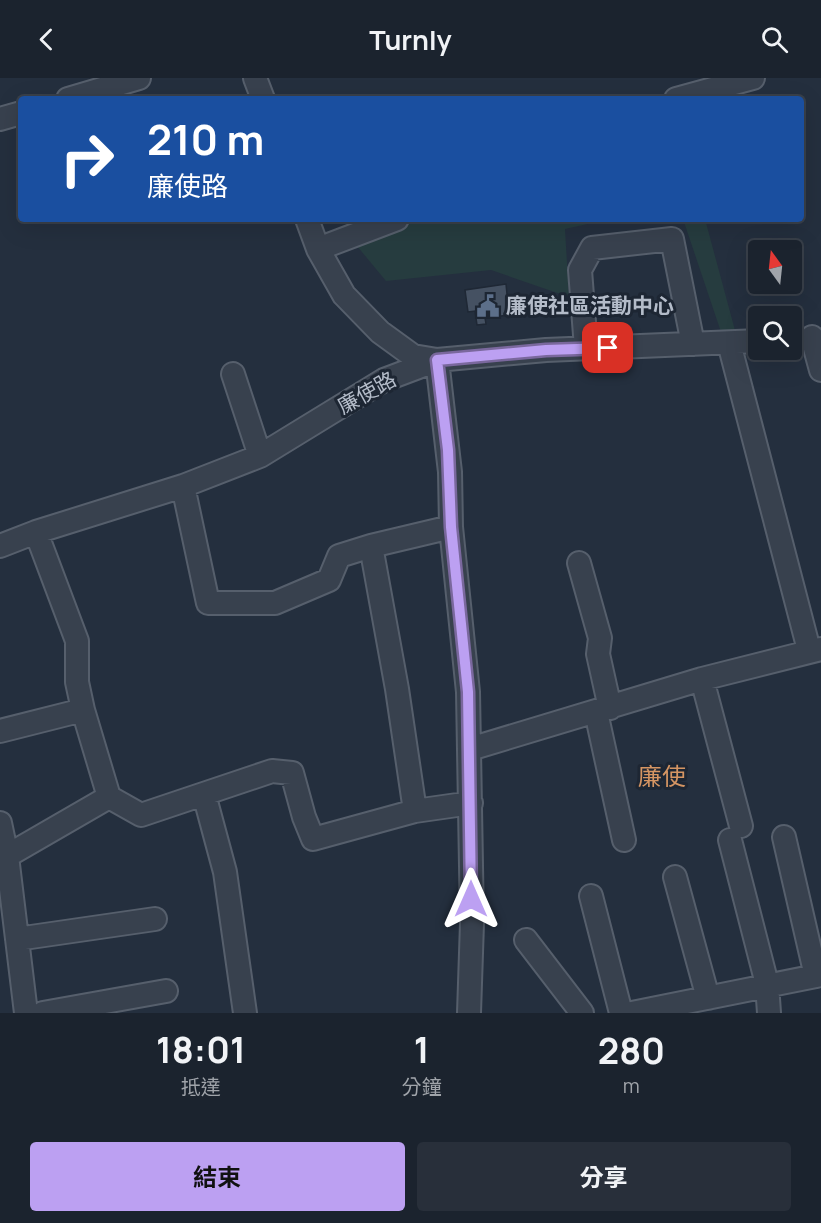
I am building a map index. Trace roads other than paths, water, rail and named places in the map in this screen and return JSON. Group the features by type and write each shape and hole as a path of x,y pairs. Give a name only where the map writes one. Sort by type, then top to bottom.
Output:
{"street":[{"path":"78,96 140,78"},
{"path":"255,78 262,96"},
{"path":"687,96 753,78"},
{"path":"0,119 18,114"},
{"path":"309,222 318,249 344,296 380,332 413,356 437,360 450,472 451,527 468,692 472,922 469,1013"},
{"path":"318,249 389,222"},
{"path":"586,348 580,270 592,248 672,239 693,344"},
{"path":"808,337 821,370"},
{"name":"廉使路","path":"0,546 36,532 183,486 260,456 384,380 437,360 586,348 748,342"},
{"path":"470,749 702,679 815,650 729,343"},
{"path":"233,374 260,456"},
{"path":"183,486 208,603 275,603 329,580 339,556 451,527"},
{"path":"36,532 77,641 77,682 109,797 141,815 272,771 292,772 304,817 313,839 415,811 471,803"},
{"path":"371,546 415,811"},
{"path":"579,563 600,638 598,654 603,710 624,840"},
{"path":"702,679 767,984 769,1013"},
{"path":"0,731 83,710"},
{"path":"204,794 225,872 244,1013"},
{"path":"4,858 109,797"},
{"path":"0,823 26,1013"},
{"path":"632,1013 686,1008 708,998 819,975 784,837"},
{"path":"675,877 708,998"},
{"path":"591,896 621,1013"},
{"path":"17,939 155,919"},
{"path":"526,940 582,1013"},
{"path":"43,1013 166,992"}],"place":[{"name":"廉使社區活動中心","path":"488,306"}],"district":[{"name":"廉使","path":"662,777"}]}
